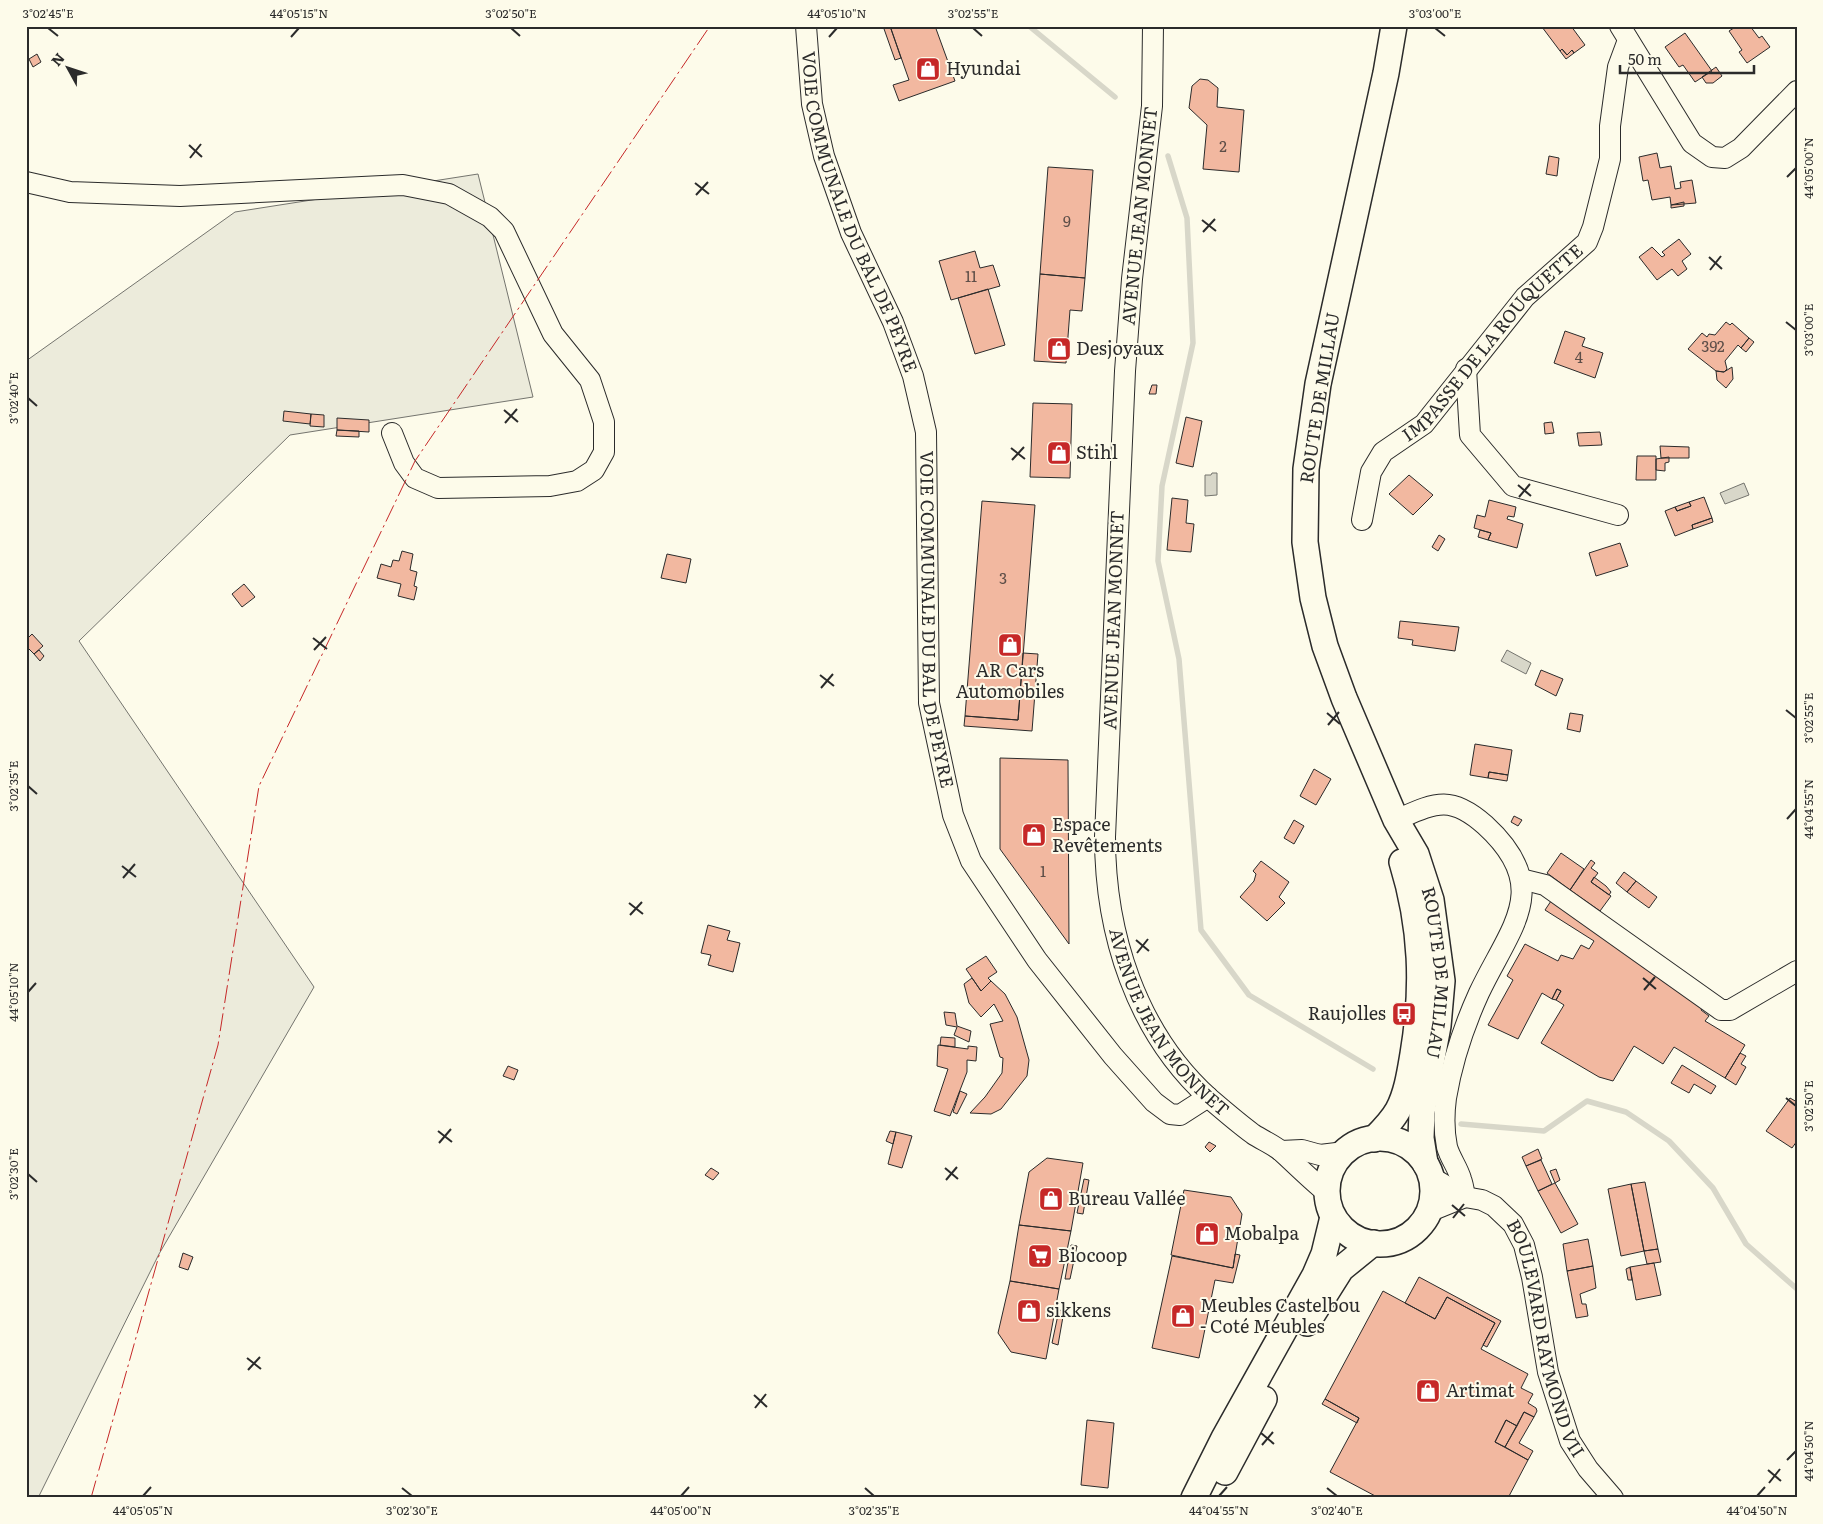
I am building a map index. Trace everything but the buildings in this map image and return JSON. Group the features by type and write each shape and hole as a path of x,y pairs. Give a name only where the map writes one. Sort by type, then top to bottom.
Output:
{"main road":[{"name":"ROUTE DE MILLAU","path":"1394,26 1386,73 1318,384 1306,470 1305,542 1309,579 1325,646 1344,698 1396,820 1416,854 1431,900 1442,981 1438,1026 1422,1112 1421,1138 1428,1170"},
{"name":"ROUTE DE MILLAU","path":"1374,1139 1388,1124 1398,1109 1410,1074 1421,980 1417,930 1401,857 1396,820"},
{"path":"1374,1139 1393,1140 1403,1144 1419,1155 1428,1170 1432,1195 1428,1212 1417,1228 1402,1239 1373,1244 1346,1232 1333,1216 1327,1193 1330,1174 1345,1152 1358,1143 1374,1139"},
{"path":"1194,1498 1224,1438 1315,1274 1324,1254 1333,1216"},
{"path":"1212,1498 1270,1388 1322,1297 1341,1269 1373,1244"}],"street":[{"name":"VOIE COMMUNALE DU BAL DE PEYRE","path":"806,26 812,104 824,156 851,232 893,322 914,376 926,432 928,702 957,824 971,861 1037,960 1113,1056 1154,1102 1170,1114 1180,1116 1208,1097"},
{"name":"AVENUE JEAN MONNET","path":"1153,26 1152,106 1132,279 1125,371 1105,869 1114,933 1135,992 1150,1023 1168,1051 1208,1097 1252,1133 1281,1151 1327,1193"},
{"path":"1624,33 1692,143 1712,157 1724,158 1741,148 1797,91"},
{"name":"IMPASSE DE LA ROUQUETTE","path":"1362,520 1371,472 1383,452 1424,424 1525,297 1587,242 1593,227 1610,159 1610,126 1624,33"},
{"path":"26,182 70,192 180,196 403,185 449,194 490,217 504,231 553,334 590,380 604,422 604,452 594,470 577,481 550,486 438,488 415,478 404,463 392,433"},
{"path":"1466,370 1470,436 1513,486 1618,515"},
{"path":"1396,820 1429,804 1444,803 1459,806 1498,837 1510,853 1522,879 1522,900 1517,922 1479,994 1452,1065 1446,1100 1447,1148 1462,1180 1465,1197 1428,1212"},
{"path":"1522,879 1545,885 1720,1010 1730,1010 1797,971"},
{"path":"1281,1151 1302,1150 1320,1155 1345,1152"},
{"name":"BOULEVARD RAYMOND VII","path":"1428,1170 1465,1197 1482,1200 1494,1206 1513,1224 1524,1245 1532,1277 1548,1372 1570,1441 1588,1469 1613,1498"}],"shaded area":[{"path":"478,174 533,397 290,435 79,641 314,987 159,1254 38,1498 26,1498 26,361 235,212"},
{"path":"1212,473 1217,473 1217,495 1205,496 1205,475 1211,475"},
{"path":"1744,483 1749,495 1725,504 1720,493"},
{"path":"1507,650 1531,663 1526,674 1501,661"}],"waterway":[{"path":"1029,26 1115,97"},
{"path":"1168,156 1187,218 1193,343 1162,486 1158,561 1179,659 1201,930 1249,995 1373,1069"},
{"path":"1461,1124 1544,1131 1587,1101 1626,1112 1669,1141 1713,1188 1746,1244 1797,1289"}],"power":[{"path":"91,1498 218,1045 259,786 415,461 710,26"}],"place":[{"name":"Hyundai","path":"928,69"},
{"name":"Desjoyaux","path":"1059,349"},
{"name":"Stihl","path":"1059,453"},
{"name":"AR Cars Automobiles","path":"1010,645"},
{"name":"Espace Revêtements","path":"1034,835"},
{"name":"Raujolles","path":"1404,1014"},
{"name":"Bureau Vallée","path":"1051,1199"},
{"name":"Mobalpa","path":"1207,1234"},
{"name":"Biocoop","path":"1040,1256"},
{"name":"sikkens","path":"1029,1311"},
{"name":"Meubles Castelbou - Coté Meubles","path":"1183,1316"},
{"name":"Artimat","path":"1428,1391"}]}
